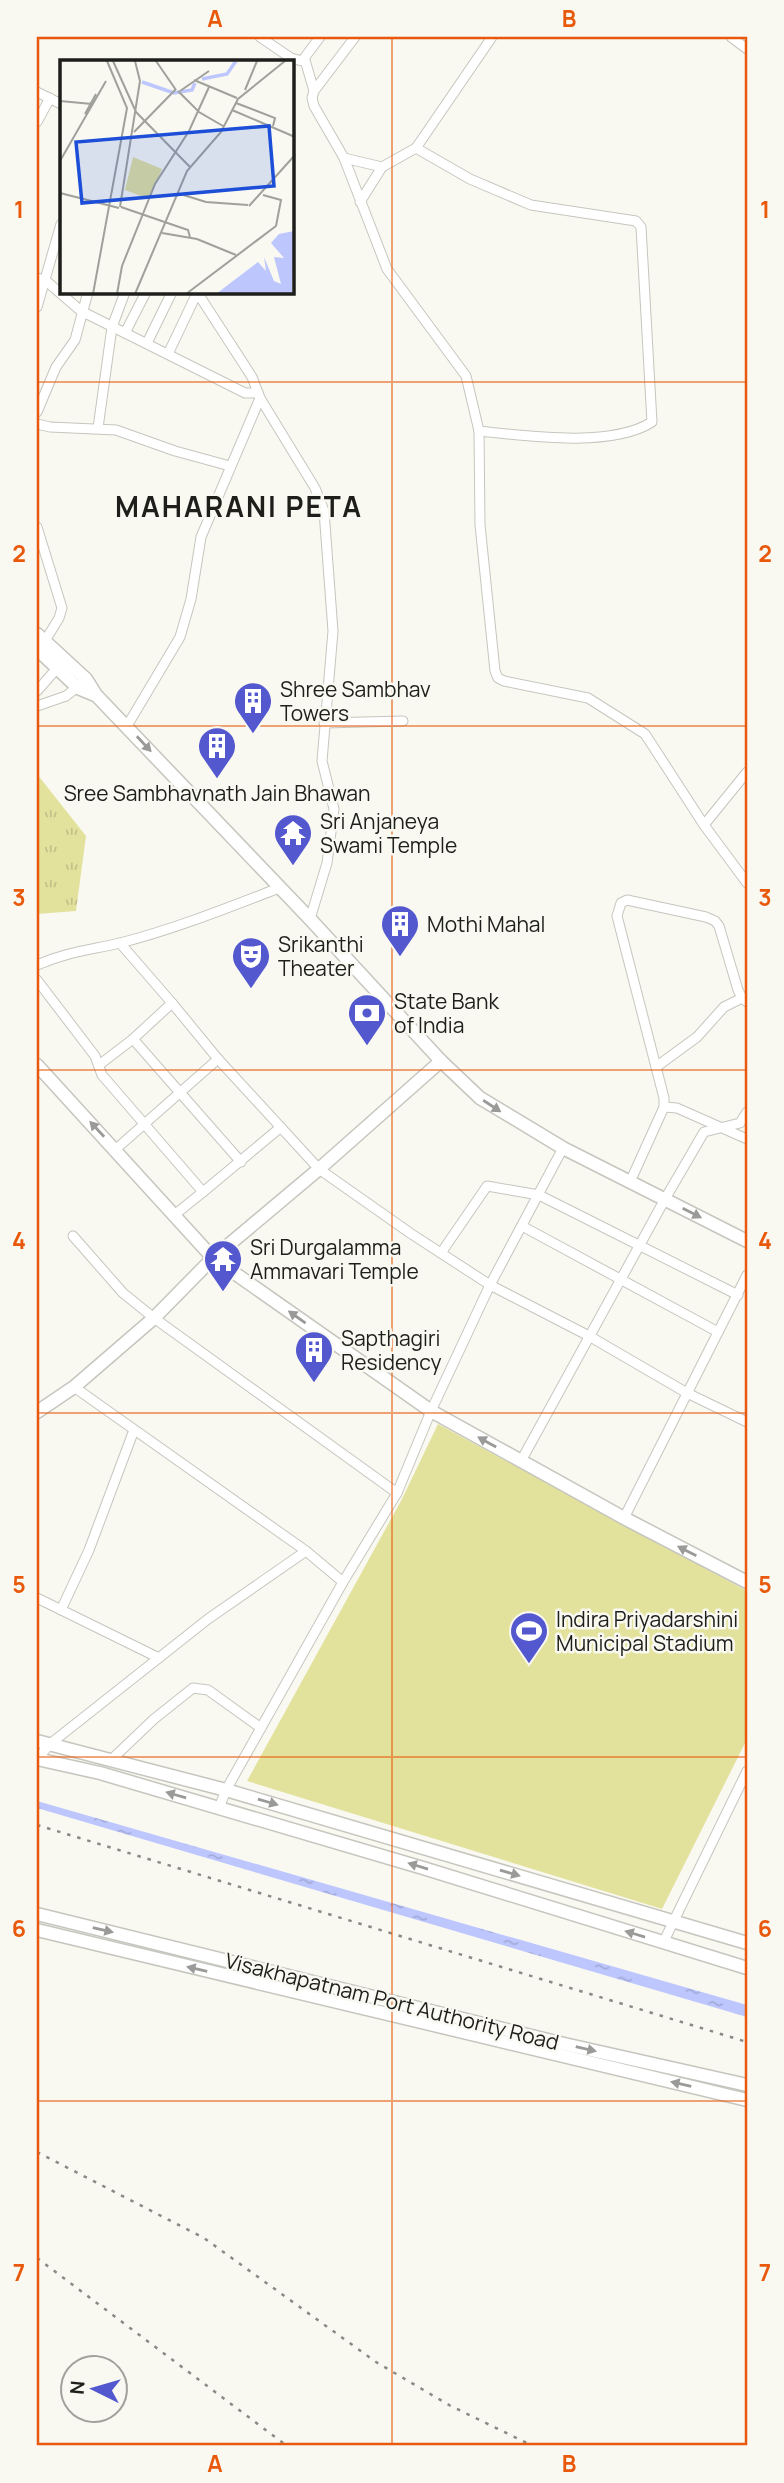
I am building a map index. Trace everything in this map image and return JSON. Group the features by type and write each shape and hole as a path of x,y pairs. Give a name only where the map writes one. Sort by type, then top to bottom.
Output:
{"main road":[{"path":"39,641 127,726 440,1061 489,1105 563,1148 747,1241"},
{"path":"37,1412 74,1387 154,1318 213,1258 319,1169 440,1061"},
{"path":"38,1069 116,1149 213,1258 431,1411 624,1518 747,1582"},
{"path":"43,1742 226,1790 747,1943"},
{"path":"37,1759 100,1773 423,1868 747,1968"},
{"name":"Visakhapatnam Port Authority Road","path":"37,1914 564,2044 747,2085"},
{"name":"Visakhapatnam Port Authority Road","path":"37,1930 747,2100"}],"street":[{"path":"260,37 292,58 305,60"},
{"path":"314,91 305,60 320,37"},
{"path":"355,37 314,91 312,98 344,158 387,269 466,376 479,431 480,525 495,671 498,678 588,698 645,734 704,825 747,883"},
{"path":"360,202 382,167 416,148 492,37"},
{"path":"731,37 747,49"},
{"path":"37,92 60,103"},
{"path":"37,122 50,98"},
{"path":"416,148 470,179 531,205 636,221 641,227 652,422 642,428 606,436 545,438 479,431"},
{"path":"344,158 382,167"},
{"path":"37,307 41,279 60,227"},
{"path":"41,279 81,311 245,393 259,396"},
{"path":"37,412 56,367 75,340 87,294"},
{"path":"97,428 112,327 124,294"},
{"path":"125,333 145,294"},
{"path":"147,344 171,294"},
{"path":"168,355 197,294"},
{"path":"198,294 251,377 259,396 316,488 324,511 333,631 322,761 334,809 327,863 310,919"},
{"path":"127,726 180,637 191,599 201,537 259,396"},
{"path":"37,424 116,430 175,451 230,466"},
{"path":"37,527 62,608 59,618 39,641"},
{"path":"37,691 61,664"},
{"path":"37,706 66,696 82,683"},
{"path":"324,723 403,720"},
{"path":"704,825 747,772"},
{"path":"37,965 61,955 120,943 198,919 279,888"},
{"path":"630,1182 664,1107 664,1098 617,916 621,903 627,900 715,920 745,1000 724,1007 697,1037 656,1067"},
{"path":"120,943 219,1059 319,1169 490,1285 747,1422"},
{"path":"37,980 94,1056 102,1075 204,1192"},
{"path":"99,1065 172,1003"},
{"path":"133,1038 241,1162"},
{"path":"116,1149 219,1059"},
{"path":"664,1107 677,1108 747,1139"},
{"path":"521,1461 664,1199 704,1132 740,1123 747,1112"},
{"path":"173,1216 281,1126"},
{"path":"219,1808 226,1790 343,1582 397,1493 431,1411 490,1285 563,1148"},
{"path":"441,1253 487,1186 538,1195 738,1295"},
{"path":"522,1226 718,1332"},
{"path":"73,1236 124,1293 154,1318 397,1493"},
{"path":"624,1518 747,1275"},
{"path":"74,1387 306,1550 343,1582"},
{"path":"61,1610 89,1550 134,1430"},
{"path":"37,1759 43,1742 306,1550"},
{"path":"37,1598 159,1658"},
{"path":"111,1760 154,1719 193,1688 208,1690 261,1728"},
{"path":"663,1943 747,1771"}],"green space":[{"path":"37,774 86,836 76,911 37,914"},
{"name":"Indira Priyadarshini Municipal Stadium","path":"438,1424 747,1591 747,1739 662,1909 247,1781 402,1499"}],"water":[{"path":"37,1801 747,2005 747,2017 37,1808"}],"railway":[{"path":"37,1825 747,2042"},
{"path":"37,2152 204,2238 376,2362 449,2405 533,2446"},
{"path":"37,2258 287,2446"}],"place":[{"name":"Shree Sambhav Towers","path":"253,735"},
{"name":"Sree Sambhavnath Jain Bhawan","path":"217,780"},
{"name":"Sri Anjaneya Swami Temple","path":"293,867"},
{"name":"Mothi Mahal","path":"400,958"},
{"name":"Srikanthi Theater","path":"251,990"},
{"name":"State Bank of India","path":"367,1047"},
{"name":"Sri Durgalamma Ammavari Temple","path":"223,1293"},
{"name":"Sapthagiri Residency","path":"314,1384"},
{"name":"Indira Priyadarshini Municipal Stadium","path":"529,1665"}],"district":[{"name":"MAHARANI PETA","path":"239,506"}]}
